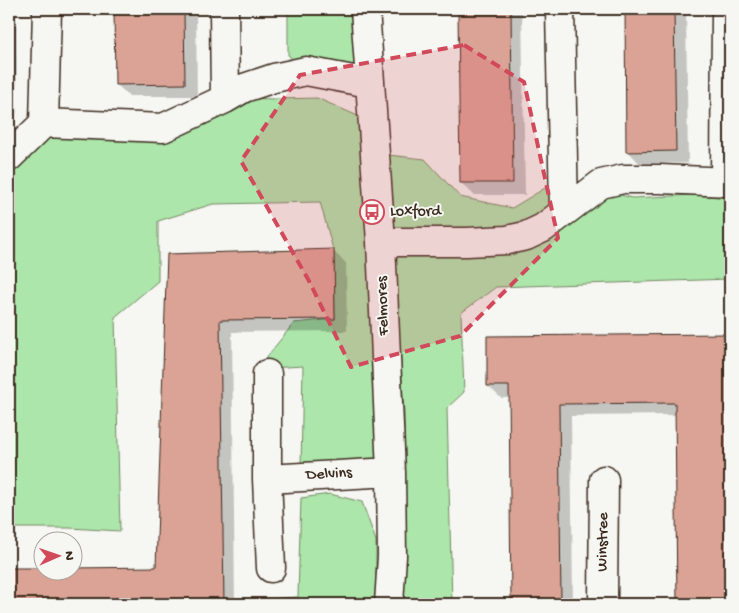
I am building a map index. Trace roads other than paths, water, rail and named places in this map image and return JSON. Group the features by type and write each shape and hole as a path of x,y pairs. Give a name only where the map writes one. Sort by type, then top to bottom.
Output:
{"street":[{"path":"9,157 44,123 47,9"},
{"path":"224,9 225,99"},
{"name":"Felmores","path":"365,9 381,242 391,472 392,556 389,604"},
{"path":"560,9 564,212"},
{"path":"381,242 467,242 507,240 526,236 544,228 601,184 623,180 660,179 728,182 726,9"},
{"path":"44,123 163,128 244,88 274,78 306,71 369,83"},
{"path":"267,374 267,478 270,568"},
{"name":"Delvins","path":"267,478 391,472"},
{"name":"Winstree","path":"603,604 604,480"}],"place":[{"name":"Loxford","path":"372,212"}]}
